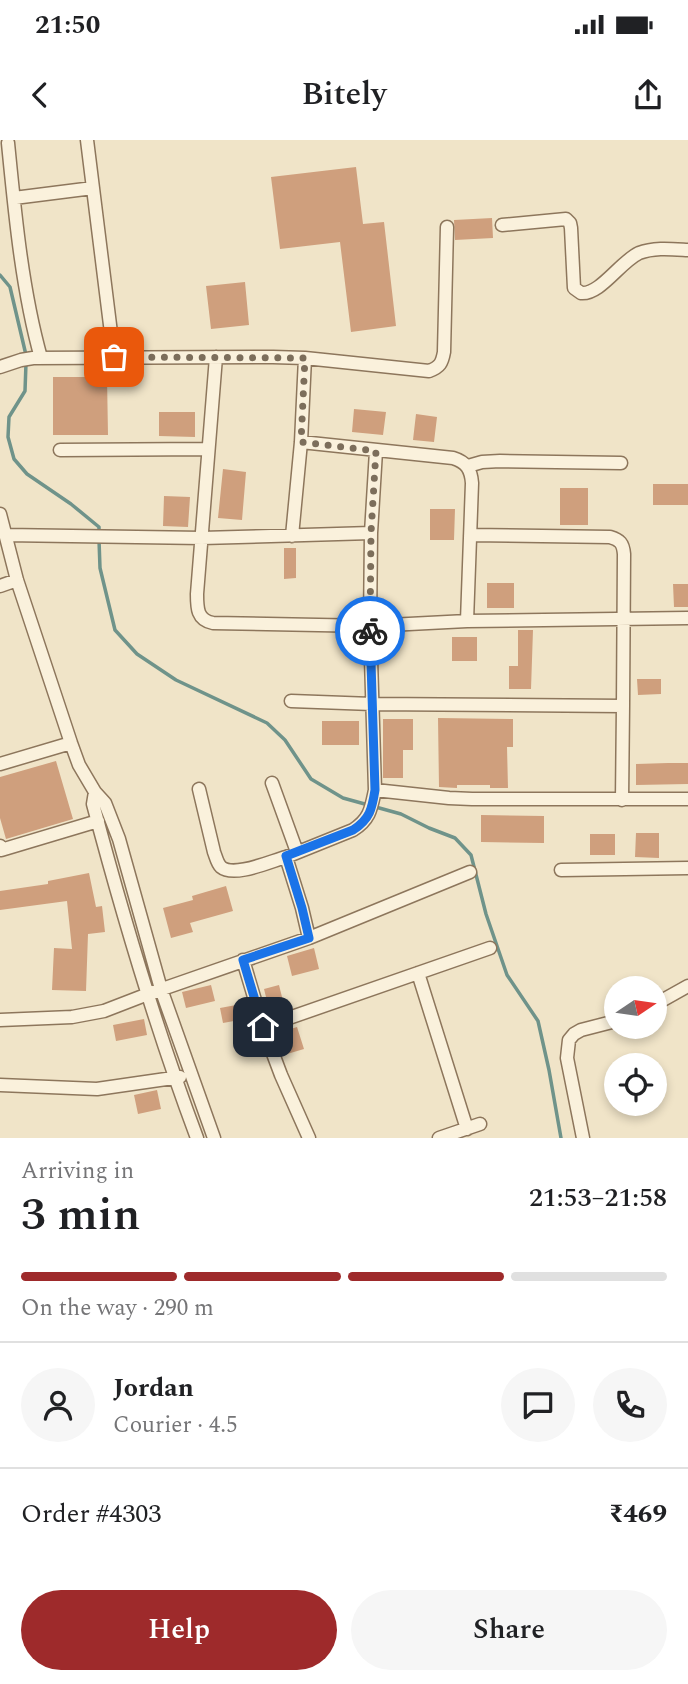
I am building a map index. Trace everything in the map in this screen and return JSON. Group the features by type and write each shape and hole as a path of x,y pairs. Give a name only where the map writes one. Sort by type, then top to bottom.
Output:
{"street":[{"path":"87,140 114,357"},
{"path":"8,143 34,332 31,359"},
{"path":"14,198 93,188"},
{"path":"502,225 566,219 571,228 574,288 581,293 591,293 626,261 640,253 659,249 688,250"},
{"path":"0,367 31,359 216,357 305,358 429,371 438,368 444,352 447,227"},
{"path":"216,357 197,608 199,615 206,622 370,626 467,621 688,618"},
{"path":"292,536 301,442 305,358"},
{"path":"301,442 453,458 468,466 472,483 467,621"},
{"path":"60,450 208,449"},
{"path":"199,789 217,862 230,872 291,854 353,830 362,824 370,811 375,792 370,626 371,533 376,451"},
{"path":"468,466 482,462 621,463"},
{"path":"0,514 17,580 71,743 79,765 105,803 119,839 161,989 215,1138"},
{"path":"6,535 202,538 371,533"},
{"path":"470,535 610,537 618,539 623,545 622,800"},
{"path":"0,586 17,580"},
{"path":"290,701 623,706"},
{"path":"0,764 71,743"},
{"path":"272,783 309,938"},
{"path":"95,792 93,804 148,993 174,1079 197,1138"},
{"path":"375,792 449,799 688,799"},
{"path":"0,846 1,850 98,821"},
{"path":"561,870 688,869"},
{"path":"0,1020 72,1017 116,1007 148,993 309,938 470,872"},
{"path":"263,1027 490,948"},
{"path":"243,960 263,1027 309,1138"},
{"path":"418,973 467,1129"},
{"path":"667,998 688,986"},
{"path":"583,1138 567,1058 569,1040 581,1030 604,1024"},
{"path":"0,1086 97,1089 174,1079 191,1073"},
{"path":"439,1138 480,1124"}],"building":[{"path":"356,167 363,224 384,222 396,326 351,332 340,242 280,249 271,177"},
{"path":"492,218 493,238 455,240 454,220"},
{"path":"245,282 249,325 211,329 206,286"},
{"path":"53,377 107,377 108,435 53,435"},
{"path":"354,409 386,412 383,435 352,432"},
{"path":"159,412 195,412 195,437 159,436"},
{"path":"416,414 437,417 434,442 413,440"},
{"path":"223,469 246,472 242,520 218,518"},
{"path":"653,484 688,484 688,505 653,505"},
{"path":"560,488 588,488 588,525 560,525"},
{"path":"164,496 190,497 188,527 163,526"},
{"path":"430,509 455,509 454,540 430,540"},
{"path":"284,548 296,548 296,578 284,579"},
{"path":"487,583 514,583 514,608 487,608"},
{"path":"673,584 688,584 688,607 674,607"},
{"path":"518,630 533,630 531,689 509,689 509,666 518,666"},
{"path":"452,637 477,637 477,661 452,661"},
{"path":"637,679 661,679 661,694 638,695"},
{"path":"438,718 513,719 513,747 507,747 508,788 490,788 490,785 439,787"},
{"path":"383,719 413,719 413,750 403,750 403,778 383,778"},
{"path":"322,721 359,721 359,745 322,745"},
{"path":"56,761 73,819 6,839 0,818 0,777"},
{"path":"688,763 688,784 636,785 636,764"},
{"path":"481,815 544,816 544,843 481,842"},
{"path":"636,833 659,833 659,858 635,857"},
{"path":"590,834 615,834 615,855 590,855"},
{"path":"89,873 96,907 102,906 105,932 88,934 86,991 52,990 54,948 72,949 67,901 0,910 0,891 48,884 48,881"},
{"path":"226,886 233,911 190,923 193,932 171,938 163,908 193,900 192,896"},
{"path":"314,948 319,969 292,976 287,956"},
{"path":"211,985 215,1001 186,1008 182,992"},
{"path":"279,985 285,1009 270,1013 264,989"},
{"path":"247,1003 250,1018 223,1023 220,1008"},
{"path":"144,1019 147,1035 116,1041 113,1025"},
{"path":"297,1027 304,1049 287,1054 281,1032"},
{"path":"157,1090 161,1109 138,1114 134,1095"}],"waterway":[{"path":"0,275 10,287 26,355"},
{"path":"26,363 25,391 9,417 8,437 14,459 27,474 99,527 99,532"},
{"path":"99,540 100,568 115,630 137,654 176,680 267,723 285,740 311,779 343,798 401,814 455,838 471,855 486,914 507,975 538,1021 561,1138"}],"way so far":[{"path":"114,357 305,358 301,442 376,451 371,533 370,631"}],"route":[{"path":"263,1027 243,960 309,938 286,856 353,830 362,824 370,811 375,790 370,631"}]}
